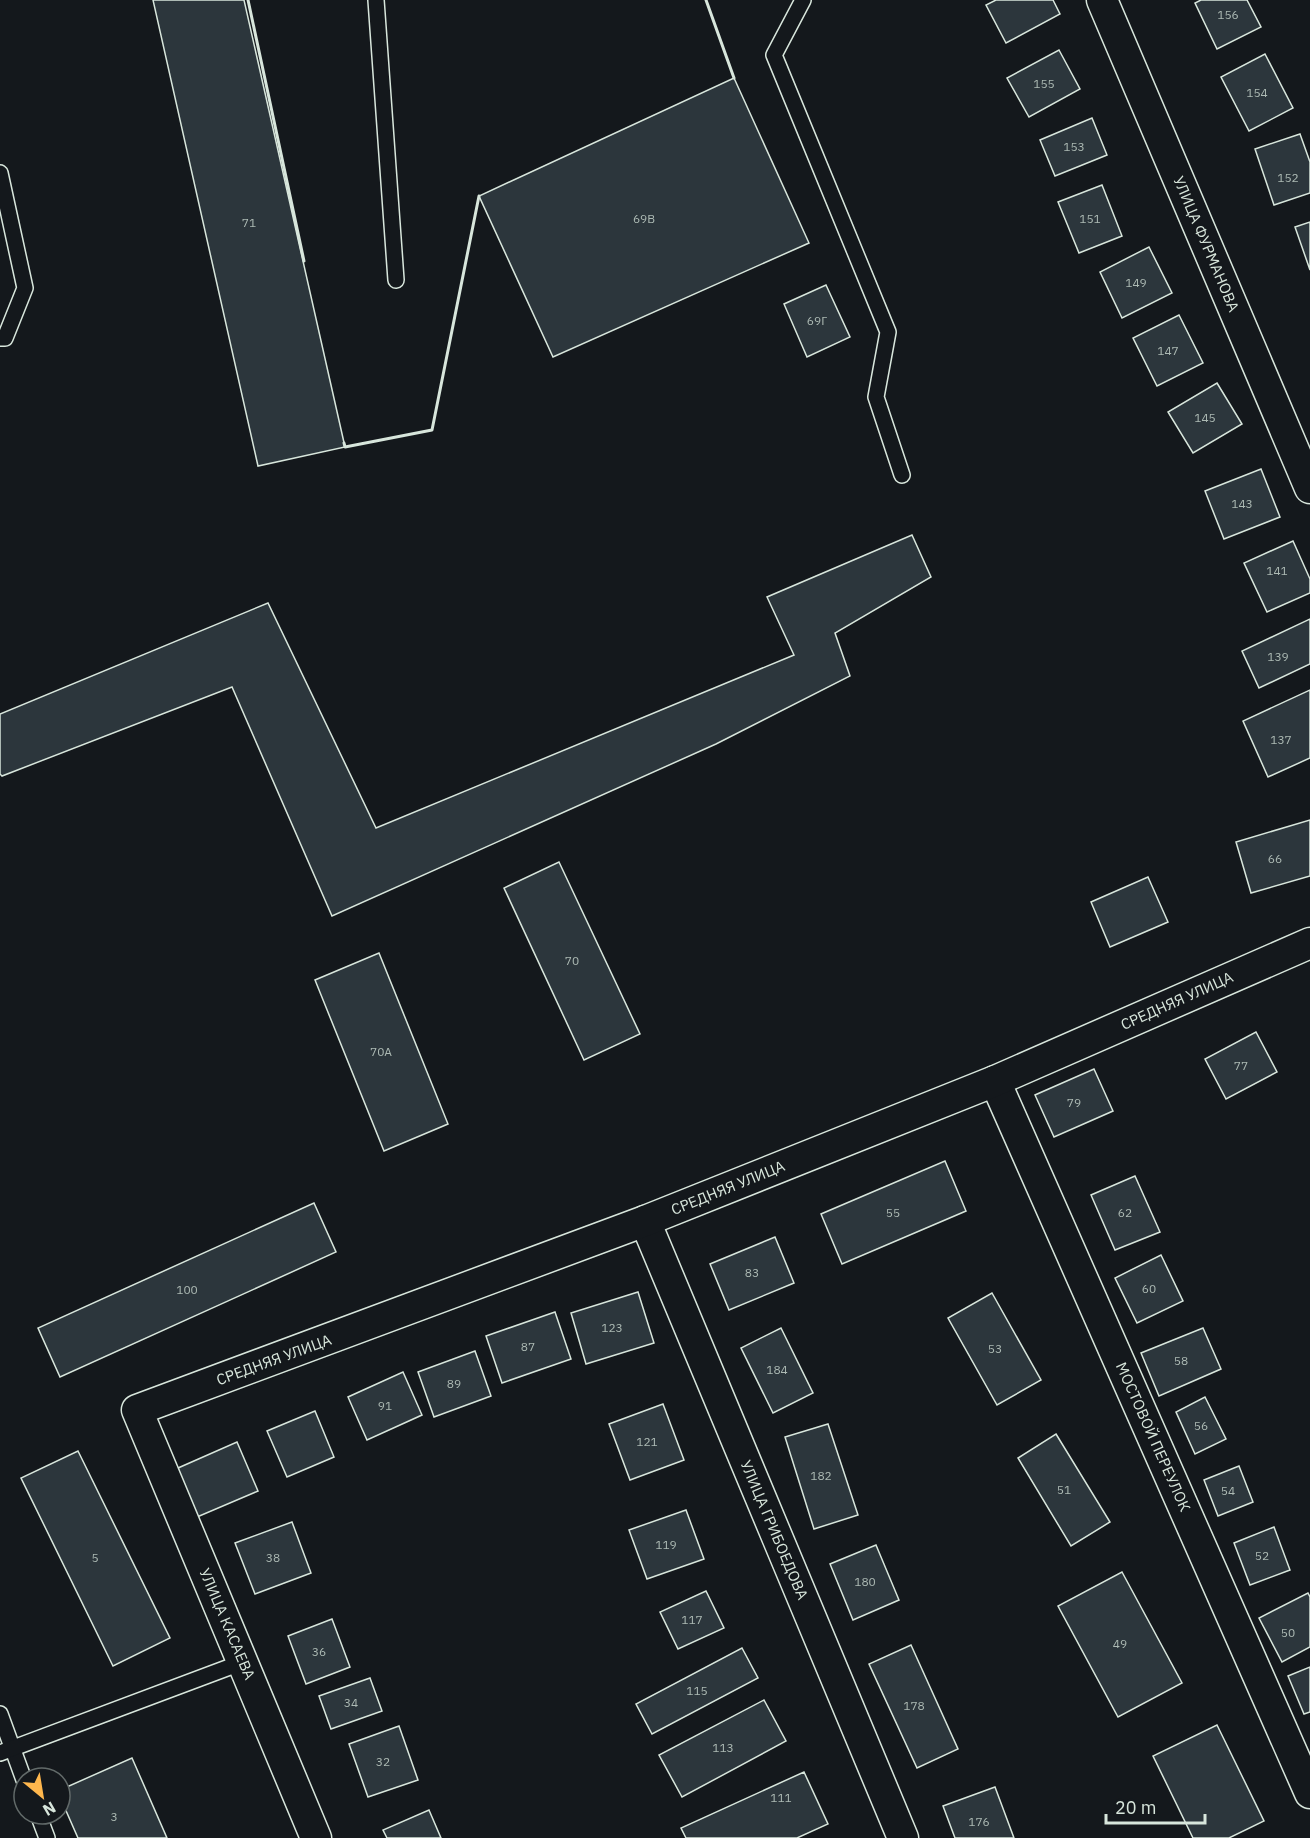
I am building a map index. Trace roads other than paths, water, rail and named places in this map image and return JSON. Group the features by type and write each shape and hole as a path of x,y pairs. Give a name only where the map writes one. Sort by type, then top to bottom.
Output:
{"street":[{"name":"УЛИЦА ФУРМАНОВА","path":"1102,0 1310,488"},
{"name":"СРЕДНЯЯ УЛИЦА","path":"137,1410 645,1221 995,1081 1310,943"},
{"name":"МОСТОВОЙ ПЕРЕУЛОК","path":"995,1081 1310,1793"},
{"name":"УЛИЦА ГРИБОЕДОВА","path":"645,1221 903,1838"},
{"name":"УЛИЦА КАСАЕВА","path":"137,1410 316,1838"}],"lane":[{"path":"376,0 396,280"},
{"path":"803,0 774,55 888,332 876,397 902,475"},
{"path":"0,173 26,288 5,338 0,338"},
{"path":"6,1751 243,1662"},
{"path":"0,1714 6,1751 15,1766"}]}
